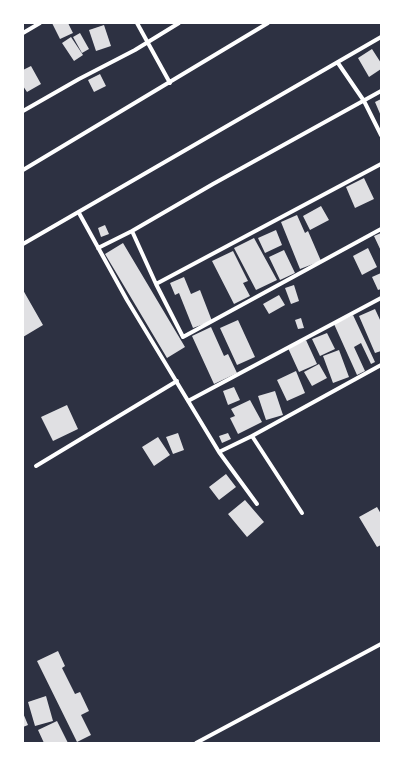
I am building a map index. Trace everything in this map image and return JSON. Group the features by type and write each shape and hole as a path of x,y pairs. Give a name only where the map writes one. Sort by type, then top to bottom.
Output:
{"street":[{"path":"23,33 40,23"},
{"path":"137,23 170,83"},
{"path":"23,111 79,79 135,50 179,23"},
{"path":"23,170 268,23"},
{"path":"23,244 381,38"},
{"path":"338,63 364,101 381,135"},
{"path":"98,248 132,231 213,184 381,91"},
{"path":"156,284 381,164"},
{"path":"79,213 127,300 219,452 236,478 257,504"},
{"path":"132,231 156,284 183,337 381,229"},
{"path":"188,401 381,298"},
{"path":"219,452 252,436 381,365"},
{"path":"36,466 177,381"},
{"path":"252,436 302,513"},
{"path":"196,743 381,644"}],"building":[{"path":"52,23 68,23 73,33 60,39"},
{"path":"104,25 111,46 96,51 89,30"},
{"path":"80,33 89,49 82,53 73,37"},
{"path":"71,37 83,55 74,61 62,43"},
{"path":"372,49 381,63 381,69 369,77 358,58"},
{"path":"31,66 41,84 27,92 23,86 23,70"},
{"path":"100,74 106,86 94,92 88,80"},
{"path":"381,99 381,116 375,102"},
{"path":"364,178 374,199 355,208 346,187"},
{"path":"321,206 329,220 310,230 303,216"},
{"path":"297,215 305,233 308,231 321,261 300,269 281,222"},
{"path":"105,225 109,234 101,237 98,228"},
{"path":"276,230 282,245 265,253 258,238"},
{"path":"381,233 381,251 374,236"},
{"path":"254,238 277,280 256,290 234,248"},
{"path":"123,243 185,347 167,358 105,254"},
{"path":"368,248 377,267 362,275 353,256"},
{"path":"284,250 295,273 280,280 269,257"},
{"path":"233,251 248,281 243,283 250,296 234,304 212,261"},
{"path":"381,273 381,289 378,290 372,277"},
{"path":"184,277 191,294 200,290 212,321 193,328 179,293 175,295 170,283"},
{"path":"294,285 299,301 291,304 285,288"},
{"path":"23,290 43,325 23,337"},
{"path":"279,295 285,305 269,314 263,304"},
{"path":"375,309 381,322 381,351 375,353 359,316"},
{"path":"353,315 375,362 371,364 361,343 354,347 365,371 357,375 334,324"},
{"path":"301,318 304,328 298,329 295,320"},
{"path":"238,320 255,357 237,365 220,328"},
{"path":"211,327 224,356 228,354 237,373 214,384 192,336"},
{"path":"327,333 335,349 320,356 312,339"},
{"path":"306,340 317,364 299,372 288,348"},
{"path":"339,350 349,377 333,383 323,356"},
{"path":"319,364 327,378 312,386 304,372"},
{"path":"296,371 305,393 287,401 277,380"},
{"path":"234,387 240,400 228,405 223,391"},
{"path":"275,391 283,415 266,420 258,396"},
{"path":"250,400 262,422 238,434 230,418 235,416 231,409"},
{"path":"67,405 78,429 53,441 41,417"},
{"path":"178,433 184,450 173,454 166,437"},
{"path":"228,433 231,439 222,443 219,436"},
{"path":"158,437 170,455 154,466 142,447"},
{"path":"226,474 236,487 219,500 209,487"},
{"path":"245,500 264,522 247,537 228,514"},
{"path":"377,507 381,514 381,545 377,547 359,517"},
{"path":"58,651 65,666 62,668 75,694 80,692 89,711 81,715 91,735 77,742 37,661"},
{"path":"46,696 53,721 35,726 28,702"},
{"path":"23,713 28,725 23,727"},
{"path":"57,721 68,743 44,743 38,730"}]}
